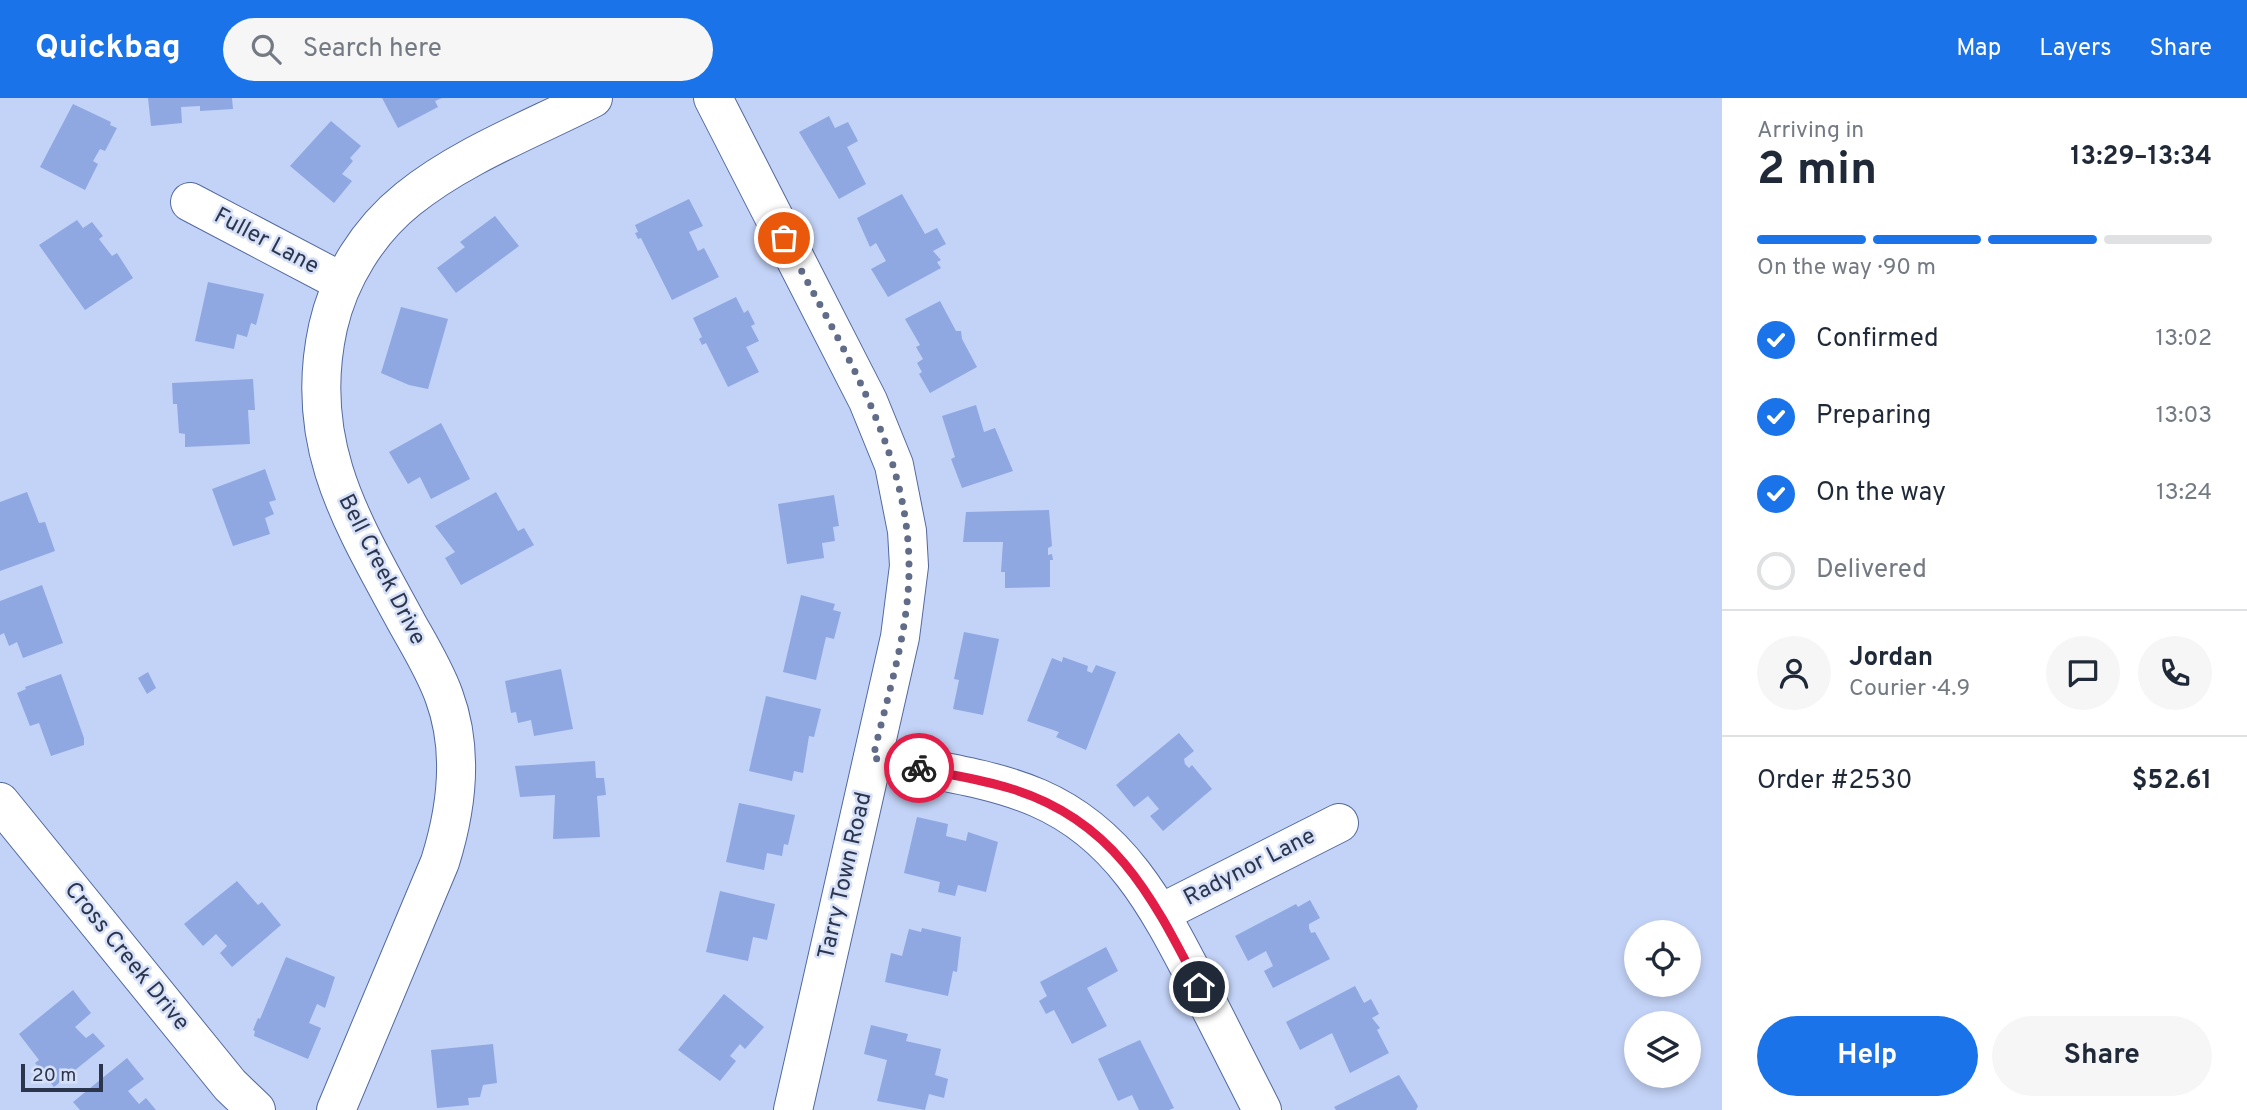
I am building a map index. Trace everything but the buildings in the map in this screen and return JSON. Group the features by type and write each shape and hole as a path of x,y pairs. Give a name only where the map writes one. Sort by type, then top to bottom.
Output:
{"street":[{"name":"Bell Creek Drive","path":"336,1110 440,862 451,828 456,776 445,697 348,513 325,447 319,384 330,320 342,282 382,223 432,181 593,98"},
{"name":"Tarry Town Road","path":"713,98 868,401 894,465 908,531 907,598 793,1110"},
{"name":"Fuller Lane","path":"190,202 342,282"},
{"path":"873,758 1007,787 1072,816 1122,858 1161,913 1262,1110"},
{"name":"Cross Creek Drive","path":"0,802 230,1084 256,1110"},
{"name":"Radynor Lane","path":"1161,913 1339,822"}],"way so far":[{"path":"784,238 868,401 894,465 902,495 908,531 907,598 873,758 919,768"}],"route":[{"path":"919,768 1007,787 1038,798 1072,816 1099,836 1122,858 1142,883 1161,913 1199,987"}]}
